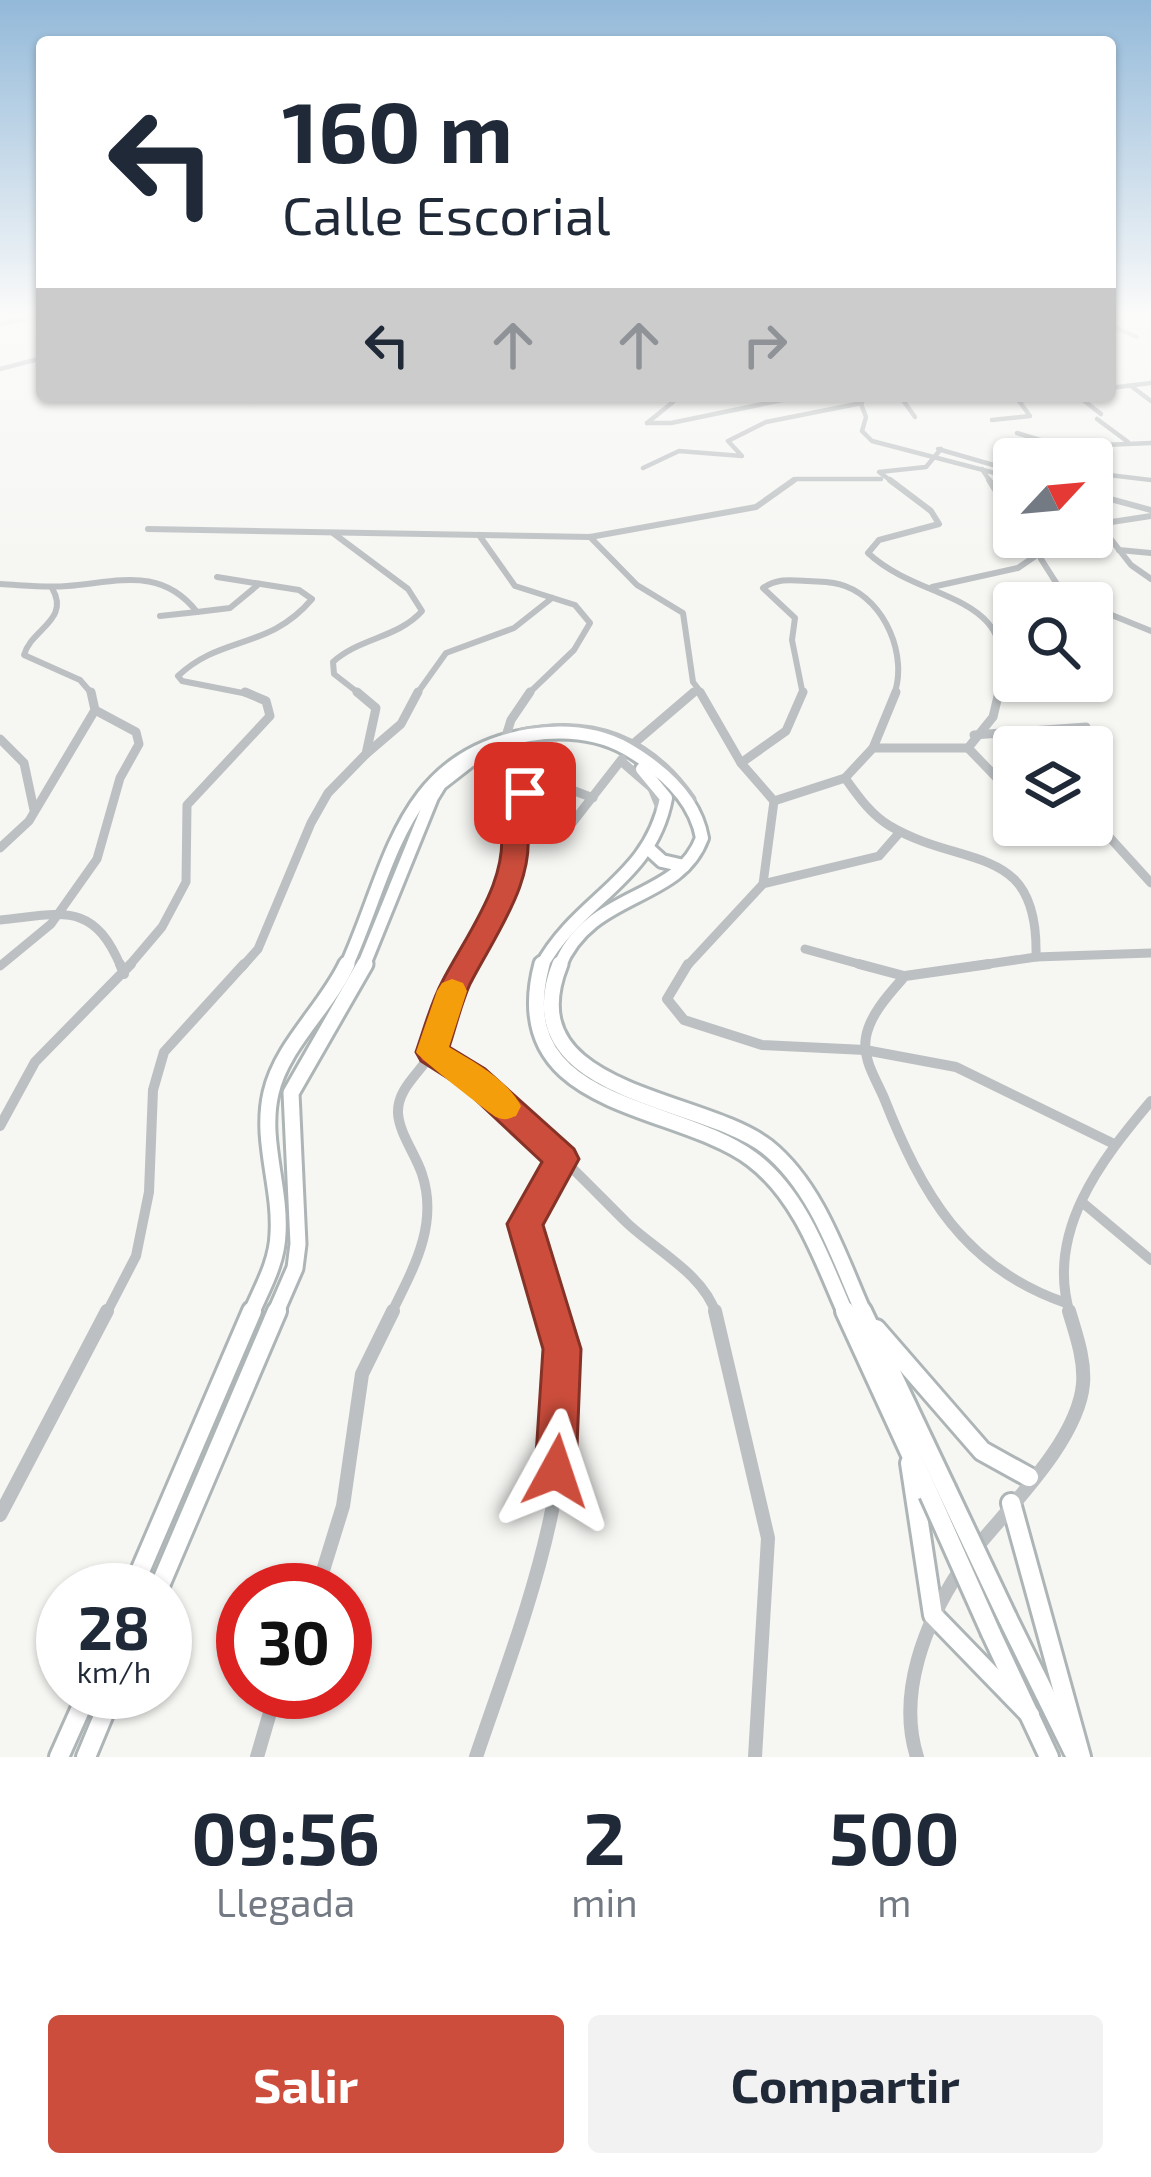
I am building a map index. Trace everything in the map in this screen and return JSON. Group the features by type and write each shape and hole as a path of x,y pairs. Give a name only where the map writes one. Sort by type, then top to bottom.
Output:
{"street":[{"path":"673,402 647,423 671,423 773,402"},
{"path":"643,468 680,452 742,456 728,440 766,422 853,402"},
{"path":"860,402 866,436 884,446 939,452 993,468"},
{"path":"904,402 915,417"},
{"path":"992,420 1030,416 1020,402"},
{"path":"1084,402 1129,442"},
{"path":"1017,434 1029,438"},
{"path":"1113,444 1151,443"},
{"path":"939,452 993,471"},
{"path":"881,478 879,470 926,467 939,452"},
{"path":"982,469 993,487"},
{"path":"1113,475 1151,480"},
{"path":"148,529 590,537 756,507 796,479 881,478 919,502 940,523 927,531 879,541 869,548 869,557 986,618 1002,650 994,718 974,735 968,748"},
{"path":"1113,503 1151,514"},
{"path":"1113,521 1151,514"},
{"path":"333,533 421,604 422,611 412,624 354,644 332,662 334,674 376,708 366,754"},
{"path":"478,535 515,586 583,609 589,616 590,629 509,719 507,738"},
{"path":"590,537 637,585 683,613 690,674 697,690 722,723 741,764 774,801 763,884"},
{"path":"1113,544 1151,579"},
{"path":"1119,550 1151,553"},
{"path":"931,587 1022,569 1041,559 1056,582"},
{"path":"0,584 52,588 117,577 151,579 183,594 197,611"},
{"path":"0,1126 19,1080 124,974 183,891 192,856 188,805 270,716 266,701 182,681 180,672 203,655 279,633 312,598 299,590 217,577"},
{"path":"741,764 776,741 802,707 792,640 795,618 763,588 783,580 837,584 857,591 898,648 897,690 876,730 873,748 844,778 774,801"},
{"path":"160,616 230,608 259,584"},
{"path":"0,848 34,810 94,710 96,696 90,685 24,656 25,647 56,617 58,598 52,588"},
{"path":"0,1515 136,1256 149,1192 153,1090 164,1052 253,958 328,793 401,724 425,679 446,653 514,628 553,598"},
{"path":"1113,616 1151,631"},
{"path":"634,742 697,690"},
{"path":"0,966 58,915 97,860 120,778 139,744 136,732 94,710"},
{"path":"169,1563 295,1268 302,1220 287,1115 291,1093 359,974 410,809 443,766 507,738 550,726 598,729 634,742 672,771 705,831 700,847 684,866 601,913 575,936 557,969 554,1020 570,1052 598,1078 640,1097 719,1120 775,1154 808,1196 999,1625 1049,1757"},
{"path":"507,738 577,733 621,745 662,776 702,820"},
{"path":"974,735 993,734"},
{"path":"0,739 25,763 34,810"},
{"path":"144,1563 275,1258 281,1222 270,1096 277,1078 349,962 395,862 432,797 453,772 480,754 532,740 592,742 622,754 662,791 663,820 650,850 550,950 536,985 543,1034 570,1073 601,1099 732,1145 776,1179 812,1240 908,1449 938,1491"},
{"path":"873,748 968,748 993,774"},
{"path":"519,843 569,827 621,760 652,788 663,820"},
{"path":"844,778 871,811 899,832 975,857 1021,884 1039,913 1036,957"},
{"path":"326,1563 344,1506 362,1374 423,1250 428,1225 424,1179 398,1115 409,1079 432,1052 454,986 488,930 519,843 512,818 525,793 559,785 593,798"},
{"path":"899,832 879,856 763,884 677,976 668,999 673,1010 705,1030 762,1045 865,1050 956,1067 1114,1144"},
{"path":"1113,841 1151,883"},
{"path":"650,850 662,861 684,866"},
{"path":"0,920 78,915 103,926 124,974"},
{"path":"805,949 904,976 1036,957 1151,952"},
{"path":"904,976 884,1001 865,1050 908,1157 941,1216 989,1262 1050,1299 1066,1303"},
{"path":"432,1052 474,1078 695,1281 713,1305 768,1538 755,1757"},
{"path":"917,1757 908,1718 933,1615 950,1584 1069,1428 1082,1393 1080,1349 1060,1264 1067,1232 1114,1144 1151,1101"},
{"path":"476,1757 535,1582 552,1507 562,1349 525,1224 562,1159"},
{"path":"1083,1204 1151,1260"},
{"path":"866,1318 982,1450 1029,1478"},
{"path":"908,1449 933,1615 1030,1715"},
{"path":"1011,1503 1079,1757"},
{"path":"999,1625 1079,1757"},
{"path":"59,1757 76,1719"},
{"path":"86,1757 102,1719"},
{"path":"255,1754 267,1719"}],"slow traffic":[{"path":"452,991 432,1052 474,1078 505,1106"}],"route":[{"path":"525,793 512,818 519,843 488,930 454,986 432,1052 474,1078 562,1159 536,1197 525,1224 562,1349 556,1471"}]}
